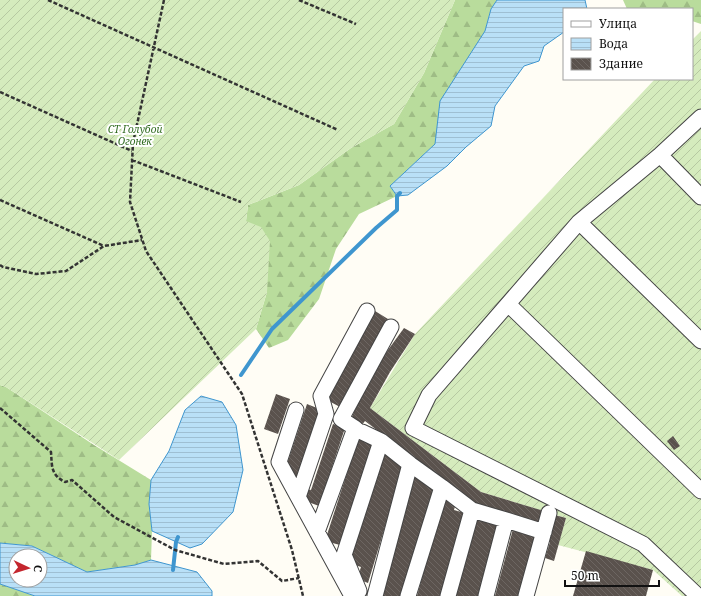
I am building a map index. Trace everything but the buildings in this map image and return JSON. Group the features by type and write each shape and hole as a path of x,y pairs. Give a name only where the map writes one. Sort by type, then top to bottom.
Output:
{"lane":[{"path":"698,596 643,544 413,428 429,395 579,222 660,155 701,117"},
{"path":"660,155 701,197"},
{"path":"579,222 701,341"},
{"path":"508,304 701,492"},
{"path":"298,497 326,414 321,396 367,311"},
{"path":"317,532 355,428 341,420 391,327"},
{"path":"296,410 279,462 352,596"},
{"path":"362,432 381,441 472,510 544,532"},
{"path":"361,596 344,555 381,441"},
{"path":"375,596 410,464"},
{"path":"408,596 442,488"},
{"path":"448,596 472,510"},
{"path":"526,596 549,513"},
{"path":"486,596 506,520"}],"path":[{"path":"48,0 338,130"},
{"path":"164,0 133,143 130,202 146,251 242,394 292,550 303,596"},
{"path":"300,0 356,24"},
{"path":"0,92 132,152"},
{"path":"132,160 240,202"},
{"path":"0,200 104,246"},
{"path":"0,265 3,267 36,274 66,271 104,246 142,240"},
{"path":"0,408 51,452 52,469 58,478 65,482 72,480 114,517 175,550 224,564 258,561 282,581 299,578"}],"green space":[{"name":"СТ Голубой Огонек","path":"0,0 455,0 424,73 394,124 351,148 299,185 248,205 246,221 261,227 270,241 267,292 256,329 119,460 6,387 0,385"},
{"path":"455,0 497,0 491,9 485,31 441,101 435,144 390,186 397,196 359,214 336,249 319,299 288,340 269,348 256,329 267,292 246,221 248,205 299,185 351,148 394,124 424,73"},
{"path":"623,0 701,0 701,24 693,21 693,8 627,8"},
{"path":"701,31 701,596 682,596 653,570 558,545 566,518 481,492 370,408 415,334 654,80 693,80 693,39"},
{"path":"0,385 6,387 94,445 151,480 149,504 152,531 151,560 135,565 87,572 48,554 48,548 36,548 32,546 0,543"},
{"path":"0,584 35,596 0,596"}],"water":[{"path":"497,0 585,0 587,8 563,8 563,33 544,46 539,61 524,66 495,106 491,126 466,147 447,166 408,195 397,196 390,186 435,144 440,101 485,31 491,9"},
{"path":"201,396 222,402 236,425 243,470 233,512 202,544 190,548 152,531 149,504 151,480 169,451 185,410"},
{"path":"0,543 32,546 36,548 8,548 8,587 0,584"},
{"path":"48,554 87,572 135,565 151,560 197,572 212,591 212,596 35,596 12,588 48,588"}],"waterway":[{"path":"241,375 272,329 376,228 397,210 397,196 400,193"},
{"path":"173,570 176,542 178,537"}]}
